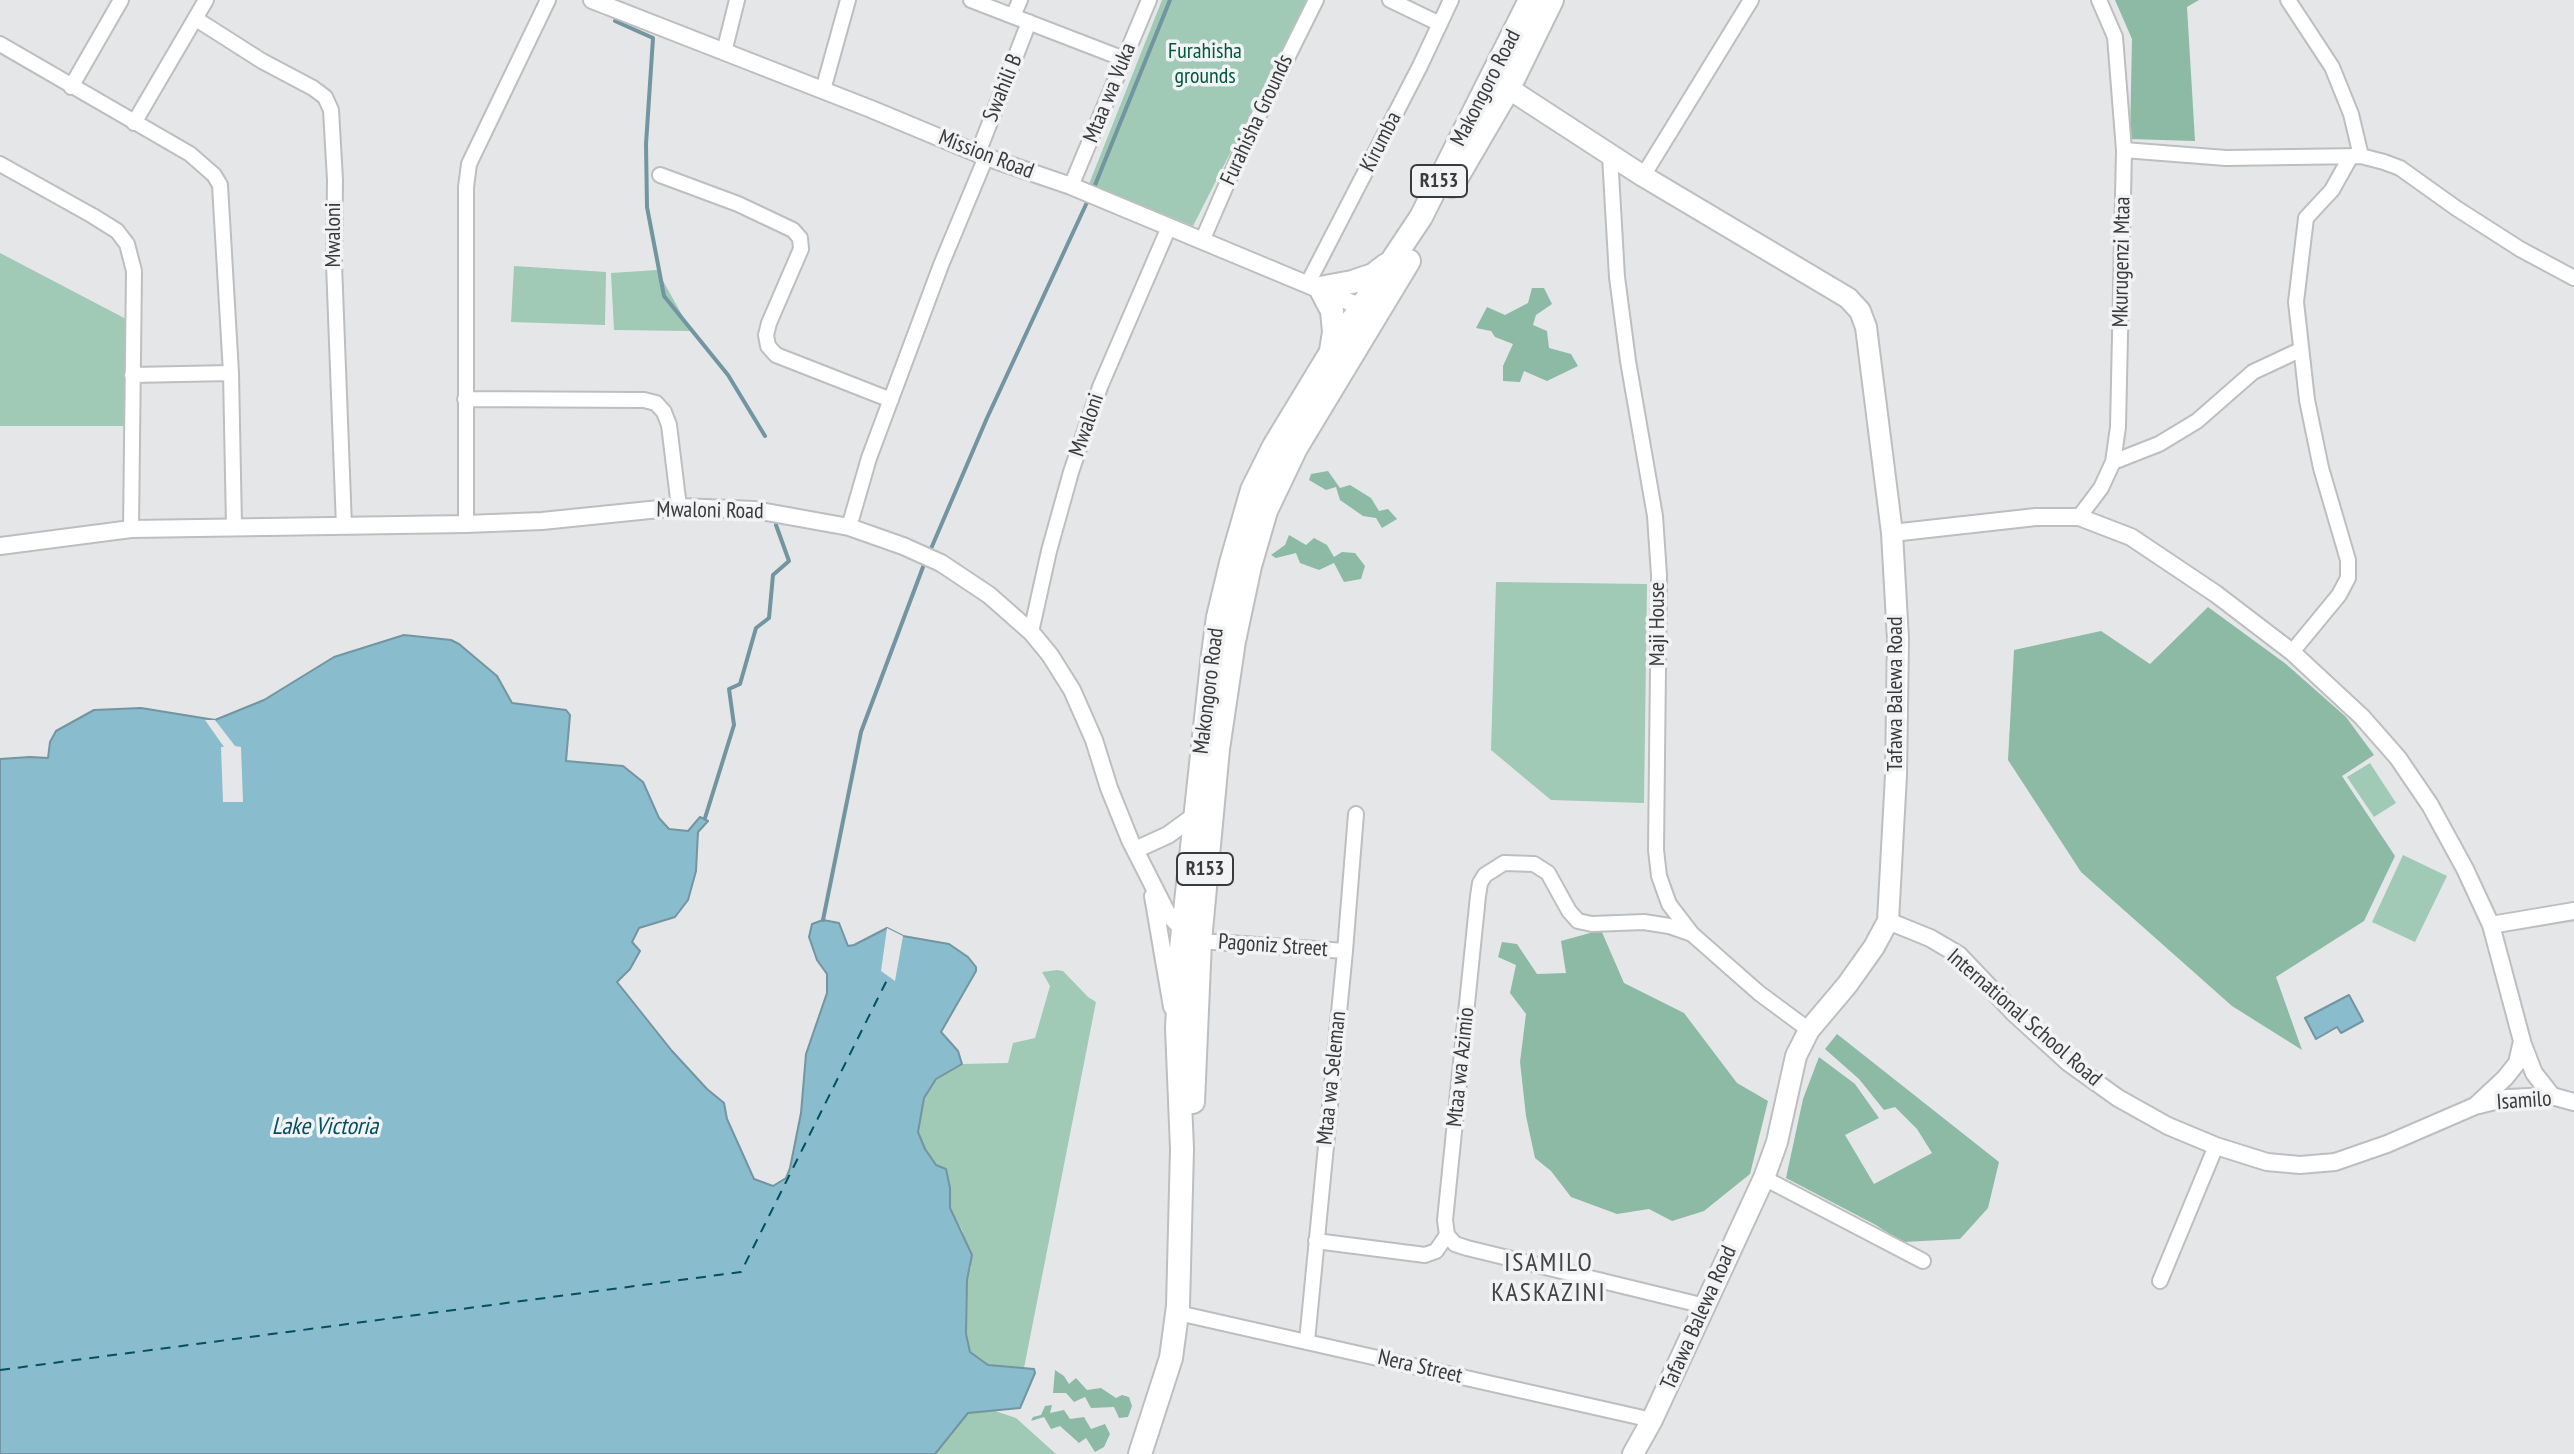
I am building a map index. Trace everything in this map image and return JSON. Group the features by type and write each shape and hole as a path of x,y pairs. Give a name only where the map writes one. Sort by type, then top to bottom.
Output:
{"main road":[{"name":"Makongoro Road","path":"1140,1454 1171,1358 1178,1306 1182,1149 1177,1028 1241,602 1271,498 1370,310 1500,83 1530,0"},
{"name":"Makongoro Road","path":"1151,1454 1181,1359 1187,1315 1194,816 1218,617 1252,490 1274,446 1331,352 1370,310 1393,259 1552,0"},
{"name":"Tafawa Balewa Road","path":"1500,83 1610,156 1831,285 1860,311 1866,327 1892,533 1898,639 1896,775 1888,921 1847,985 1809,1030 1796,1056 1777,1142 1764,1178 1652,1420 1633,1454"},
{"path":"1331,352 1334,332 1332,311 1314,286 1352,282 1373,275 1393,259"}],"street":[{"path":"71,87 121,0"},
{"path":"134,123 206,0"},
{"path":"466,524 466,187 469,164 474,148 523,56 548,0"},
{"name":"Mission Road","path":"592,0 618,5 724,52 982,155 1077,189 1370,310"},
{"path":"724,52 737,0"},
{"path":"823,90 848,0"},
{"path":"971,0 1124,59"},
{"path":"1013,16 1020,0"},
{"name":"Mtaa wa Vuka","path":"1077,189 1149,0"},
{"name":"Furahisha Grounds","path":"1202,241 1248,136 1316,0"},
{"path":"1390,0 1440,24"},
{"name":"Kirumba","path":"1314,286 1451,0"},
{"path":"1643,176 1751,0"},
{"name":"Mkurugenzi Mtaa","path":"2079,517 2101,488 2113,462 2121,368 2124,150 2115,37 2099,0"},
{"path":"2288,0 2332,67 2351,114 2356,156 2332,190 2306,218 2296,302 2307,400 2321,468 2348,560 2348,578 2339,595 2292,652"},
{"name":"Mwaloni","path":"196,19 262,61 313,88 325,97 331,110 344,526"},
{"name":"Swahili B","path":"982,155 1029,22"},
{"path":"0,44 190,154 214,175 220,185 231,373 234,526"},
{"path":"2124,150 2226,158 2356,156 2400,168 2520,249 2574,278"},
{"path":"849,527 869,458 982,155"},
{"name":"Maji House","path":"1610,156 1617,277 1655,516 1659,575 1656,850 1659,876 1669,904 1692,934 1759,993 1809,1030"},
{"path":"0,164 117,231 127,244 134,271 131,529"},
{"path":"660,175 738,204 793,230 800,238 801,249 769,323 766,335 768,346 776,355 891,400"},
{"name":"Mwaloni","path":"1031,632 1049,551 1086,429 1132,310 1169,227"},
{"path":"2113,462 2159,444 2197,421 2253,372 2300,350"},
{"path":"132,375 231,373"},
{"path":"465,399 644,400 656,403 669,425 679,507"},
{"name":"Mwaloni Road","path":"0,546 131,529 542,521 679,507 755,510 849,527 941,563 989,595 1031,632 1072,690 1094,740 1114,801 1151,883 1167,913 1191,936"},
{"path":"1892,533 2036,517 2079,517 2131,537 2216,594 2292,652 2362,717 2398,758 2430,805 2491,925 2522,1041 2534,1073 2552,1096"},
{"name":"Mtaa wa Seleman","path":"1307,1341 1356,814"},
{"path":"1135,850 1168,835 1194,816"},
{"name":"Mtaa wa Azimio","path":"1447,1235 1447,1206 1478,896 1485,875 1504,863 1534,864 1548,873 1578,921 1592,924 1644,922 1692,934"},
{"path":"1151,883 1177,1028"},
{"path":"2491,925 2574,911"},
{"name":"International School Road","path":"1888,921 1930,938 1959,955 2014,1013 2069,1063 2118,1098 2168,1126 2216,1146 2267,1162 2300,1165 2335,1162 2387,1144 2475,1106"},
{"name":"Pagoniz Street","path":"1191,936 1345,951"},
{"path":"2475,1106 2517,1063 2522,1041"},
{"name":"Isamilo","path":"2475,1106 2507,1098 2552,1096 2574,1102"},
{"path":"2160,1281 2216,1146"},
{"path":"1764,1178 1923,1261"},
{"path":"1316,1241 1425,1255 1436,1251 1447,1235 1455,1244 1467,1248 1705,1306"},
{"name":"Nera Street","path":"1187,1315 1652,1420"}],"green space":[{"name":"Furahisha grounds","path":"1162,0 1308,0 1193,226 1089,184"},
{"path":"2115,0 2199,0 2187,7 2195,141 2130,139 2132,39"},
{"path":"0,253 128,320 125,426 0,426"},
{"path":"514,266 606,272 605,325 511,322"},
{"path":"657,270 691,331 614,330 611,273"},
{"path":"1532,288 1544,288 1552,304 1536,315 1533,325 1547,331 1549,348 1571,354 1578,366 1547,381 1524,371 1520,382 1503,381 1503,366 1513,344 1495,337 1491,331 1476,328 1487,307 1505,315 1528,303"},
{"path":"1328,471 1340,488 1350,485 1371,498 1379,511 1388,509 1397,519 1382,528 1376,518 1363,516 1340,500 1336,487 1326,490 1309,480 1311,474"},
{"path":"1289,535 1306,545 1314,538 1327,545 1334,557 1342,552 1355,553 1365,566 1361,579 1344,582 1334,563 1319,570 1300,563 1296,553 1276,558 1271,555 1285,545"},
{"path":"1496,582 1647,584 1644,803 1551,800 1491,750"},
{"path":"2208,607 2286,664 2346,717 2374,755 2342,776 2395,856 2364,921 2276,977 2302,1050 2232,1006 2081,872 2008,760 2014,650 2101,631 2150,664"},
{"path":"2370,763 2396,803 2374,817 2347,777"},
{"path":"2403,855 2447,876 2415,942 2372,922"},
{"path":"1601,930 1624,983 1684,1013 1737,1083 1768,1101 1750,1174 1704,1211 1672,1221 1649,1209 1617,1214 1571,1197 1551,1171 1535,1158 1526,1116 1520,1062 1526,1014 1510,993 1516,965 1498,957 1502,942 1517,944 1537,974 1566,973 1561,941"},
{"path":"1063,971 1096,1002 1024,1368 988,1365 970,1352 966,1335 967,1280 971,1267 962,1230 949,1208 950,1188 918,1132 924,1098 936,1079 962,1064 1008,1063 1013,1043 1035,1038 1050,986 1042,972"},
{"path":"1837,1034 1999,1162 1988,1208 1960,1239 1903,1242 1786,1178 1803,1099 1819,1057 1855,1084 1879,1118 1845,1135 1874,1184 1932,1153 1917,1129 1895,1107 1884,1110 1859,1079 1825,1049"},
{"path":"1055,1370 1069,1384 1076,1378 1087,1390 1101,1388 1116,1398 1122,1395 1129,1397 1132,1406 1128,1417 1119,1418 1114,1407 1091,1408 1085,1397 1074,1402 1066,1393 1053,1393"},
{"path":"1052,1405 1050,1413 1064,1410 1070,1419 1084,1417 1091,1429 1105,1424 1110,1434 1104,1447 1095,1452 1086,1438 1079,1443 1060,1426 1051,1429 1044,1417 1031,1421 1033,1417 1041,1415 1045,1406"},
{"path":"992,1410 1016,1418 1056,1454 935,1454 968,1413"}],"water":[{"name":"Lake Victoria","path":"404,635 451,640 459,644 497,676 512,703 566,710 570,715 566,761 623,766 643,782 659,818 669,829 688,831 700,817 708,821 698,832 696,871 688,900 675,917 639,928 632,942 640,951 630,969 617,982 672,1051 724,1103 727,1119 754,1179 773,1186 786,1178 790,1168 801,1113 806,1054 827,993 827,974 817,960 809,937 812,924 823,920 839,923 848,946 887,928 903,936 949,944 968,957 976,967 941,1032 958,1051 962,1064 936,1079 924,1098 918,1132 936,1165 946,1169 950,1208 972,1255 967,1280 966,1334 970,1352 988,1365 1034,1369 1020,1408 968,1413 935,1454 0,1454 0,759 48,758 50,742 56,731 94,710 141,708 215,720 264,700 334,657"},
{"path":"2349,995 2363,1021 2341,1033 2337,1027 2316,1039 2305,1018"}],"pier":[{"path":"205,720 215,720 235,746 241,747 243,802 223,802 221,747 224,747"},
{"path":"887,928 903,936 895,981 881,971"}],"waterway":[{"path":"1093,190 1170,0"},
{"path":"615,21 653,38 646,144 647,207 664,296 728,375 765,436"},
{"path":"930,551 987,418 1089,198"},
{"path":"705,818 734,725 729,689 740,684 756,628 769,618 773,575 789,561 776,525"},
{"path":"823,920 861,732 926,559"}],"ferry route":[{"path":"0,1370 741,1272 888,978"}],"district":[{"name":"ISAMILO KASKAZINI","path":"1549,1279"}]}
